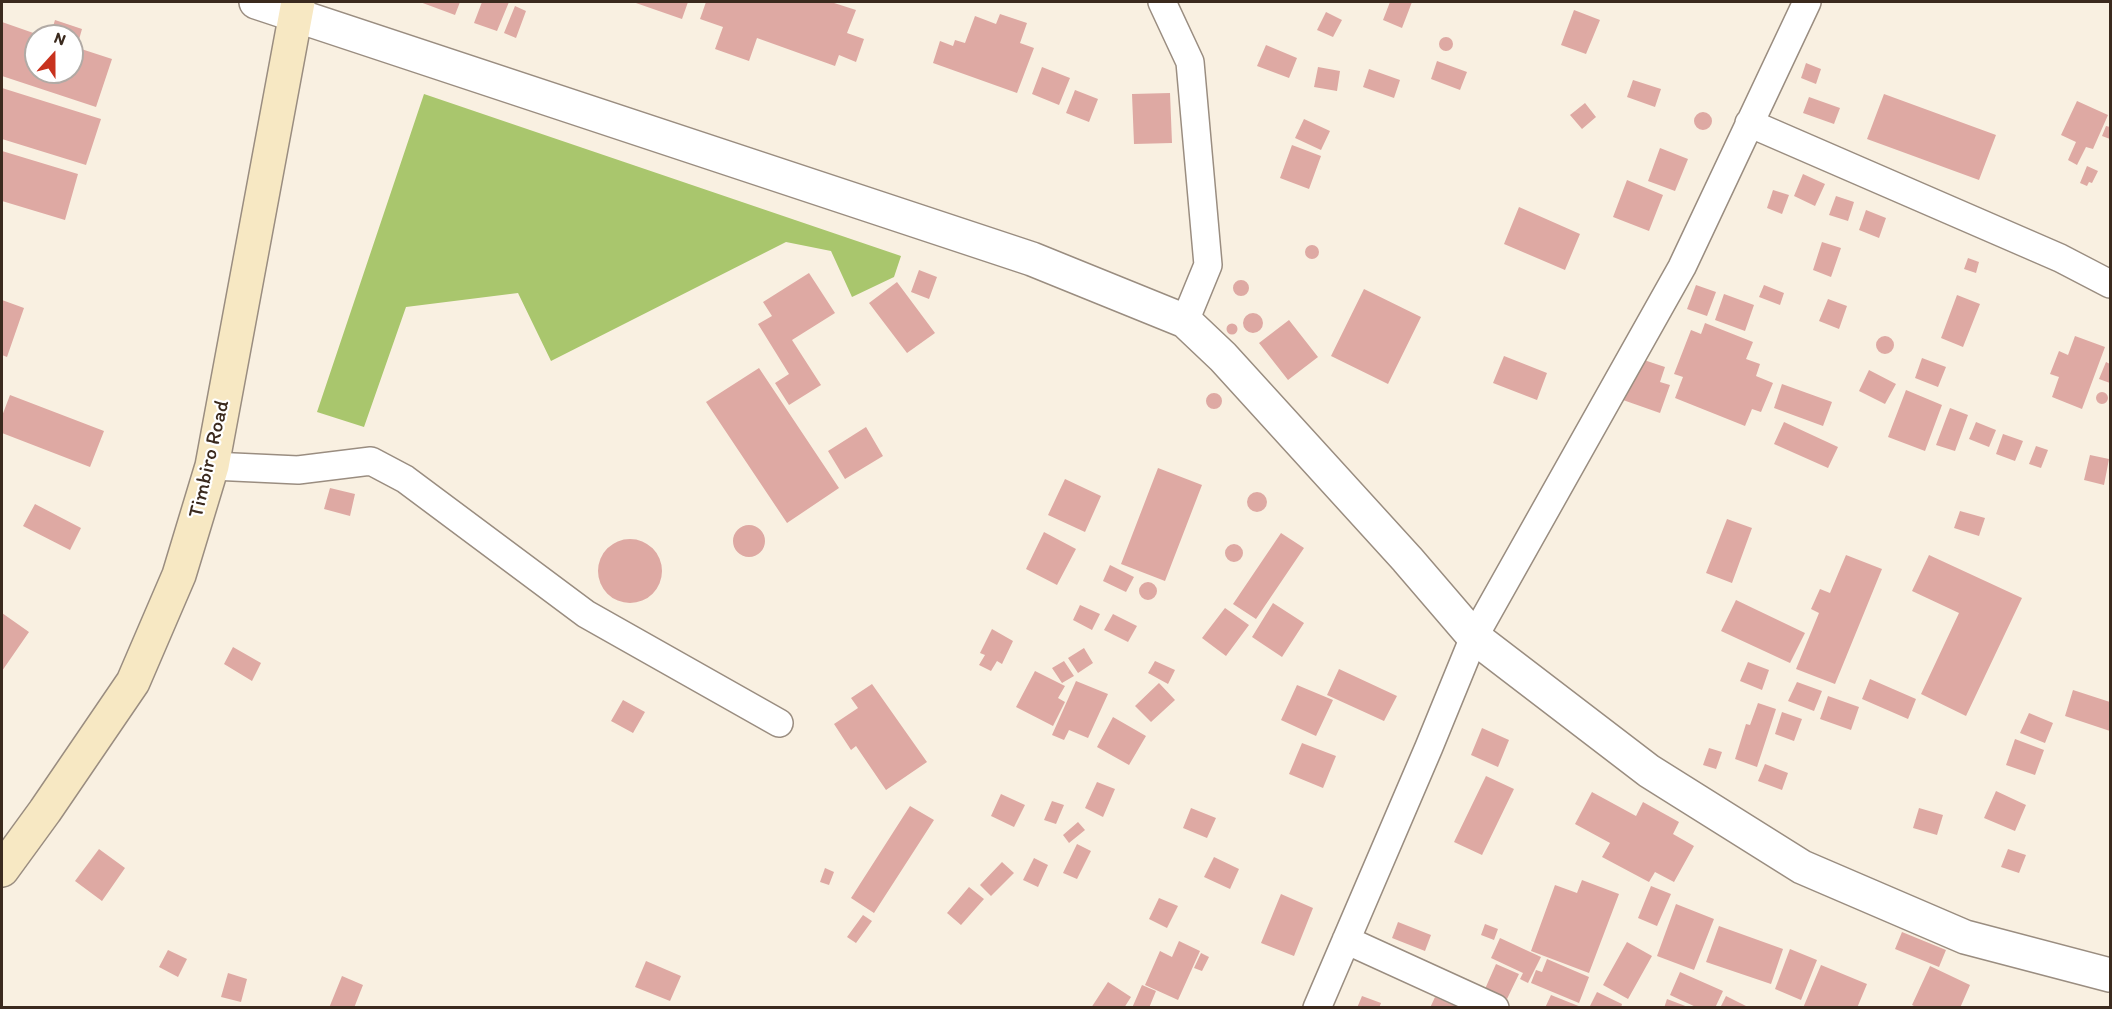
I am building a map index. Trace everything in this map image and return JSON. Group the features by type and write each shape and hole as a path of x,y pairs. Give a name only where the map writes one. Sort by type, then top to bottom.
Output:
{"main road":[{"name":"Timbiro Road","path":"2,870 133,682 179,575 212,466 296,8"}],"street":[{"path":"256,2 296,8 1032,259 1185,321 1223,357 1407,559 1474,637 1649,771 1802,867 1965,937 2110,975"},
{"path":"1162,2 1190,62 1208,266 1185,321"},
{"path":"1317,1008 1474,637 1682,267 1807,2"},
{"path":"1749,123 2060,258 2110,284"},
{"path":"212,466 298,470 371,461 405,479 586,614 779,723"},
{"path":"1346,940 1496,1008"}],"green space":[{"path":"424,94 901,256 894,277 852,297 831,251 786,242 551,361 518,293 406,307 364,427 317,412"}],"building":[{"path":"420,2 460,2 455,15"},
{"path":"482,2 509,2 497,31 474,23"},
{"path":"633,2 688,2 682,19"},
{"path":"706,2 831,2 856,10 847,33 864,39 856,62 839,55 835,66 757,38 749,61 715,49 723,27 700,19"},
{"path":"1390,2 1412,2 1402,28 1383,20"},
{"path":"515,6 526,11 516,38 504,33"},
{"path":"1574,10 1600,20 1586,54 1561,45"},
{"path":"1326,12 1342,20 1333,37 1317,30"},
{"path":"1000,14 1027,23 1020,43 1034,48 1017,93 933,63 940,41 953,46 955,40 965,43 975,16 996,24"},
{"path":"55,20 67,24 54,24"},
{"path":"2,22 24,30 24,83 2,76"},
{"path":"1446,37 1451,39 1453,44 1451,49 1446,51 1441,49 1439,44 1441,39"},
{"path":"1266,45 1297,58 1289,78 1257,66"},
{"path":"84,50 112,59 96,107 26,84 84,84"},
{"path":"1437,61 1467,72 1460,90 1431,79"},
{"path":"1806,63 1821,69 1816,84 1801,78"},
{"path":"1042,67 1070,78 1059,105 1032,94"},
{"path":"1318,67 1340,71 1337,91 1314,87"},
{"path":"1369,69 1400,80 1394,98 1363,87"},
{"path":"1633,80 1661,89 1655,107 1627,97"},
{"path":"2,88 101,119 86,165 2,139"},
{"path":"1075,90 1098,99 1089,122 1066,113"},
{"path":"1170,93 1172,143 1134,144 1132,94"},
{"path":"1884,94 1996,135 1979,180 1867,139"},
{"path":"1809,97 1840,108 1834,124 1803,113"},
{"path":"2077,101 2108,115 2093,149 2086,147 2077,165 2068,160 2076,142 2061,135"},
{"path":"1585,103 1596,117 1582,129 1570,115"},
{"path":"1703,112 1711,117 1712,121 1707,129 1703,130 1695,125 1694,121 1699,113"},
{"path":"1304,119 1330,131 1321,150 1295,138"},
{"path":"2106,126 2110,127 2110,139 2102,136"},
{"path":"1292,145 1321,156 1309,189 1280,178"},
{"path":"1660,148 1688,159 1675,191 1648,181"},
{"path":"2,151 78,174 65,220 2,201"},
{"path":"2087,166 2098,171 2092,183 2089,182 2087,186 2080,183"},
{"path":"1803,174 1825,184 1815,206 1794,196"},
{"path":"1627,180 1663,195 1649,231 1613,217"},
{"path":"1773,190 1789,195 1782,214 1767,208"},
{"path":"1836,196 1854,202 1848,221 1829,215"},
{"path":"1519,207 1580,234 1565,270 1504,244"},
{"path":"1866,210 1886,218 1879,238 1859,230"},
{"path":"1822,242 1841,248 1831,277 1813,270"},
{"path":"1312,245 1317,247 1319,252 1317,257 1312,259 1307,257 1305,252 1307,247"},
{"path":"1968,258 1979,262 1976,273 1964,269"},
{"path":"919,270 937,277 929,299 911,292"},
{"path":"809,273 835,313 792,340 821,385 789,405 775,383 789,374 758,324 772,316 763,302"},
{"path":"1238,280 1244,280 1249,288 1247,294 1238,296 1233,291 1233,285"},
{"path":"897,282 935,333 907,353 869,303"},
{"path":"1696,285 1716,292 1707,316 1687,309"},
{"path":"1764,285 1784,293 1780,305 1759,297"},
{"path":"1364,289 1421,317 1388,384 1331,356"},
{"path":"1724,294 1754,305 1745,331 1715,320"},
{"path":"1957,295 1980,304 1963,347 1941,338"},
{"path":"1828,299 1847,306 1839,329 1819,321"},
{"path":"2,300 24,308 7,357 2,355"},
{"path":"1253,313 1260,316 1263,323 1260,330 1253,333 1246,330 1243,323 1246,316"},
{"path":"1289,320 1318,357 1288,380 1259,343"},
{"path":"1705,323 1753,342 1746,359 1760,364 1756,376 1773,383 1761,412 1752,409 1745,426 1675,398 1683,377 1674,374 1691,330 1701,334"},
{"path":"1232,324 1236,325 1236,333 1232,334 1228,333 1227,329 1228,325"},
{"path":"1881,336 1889,336 1894,341 1892,352 1881,354 1876,349 1876,341"},
{"path":"2075,336 2105,347 2082,409 2052,397 2059,377 2050,374 2059,351 2068,355"},
{"path":"1504,356 1547,373 1537,400 1493,383"},
{"path":"1638,358 1665,367 1660,382 1670,385 1660,413 1623,400"},
{"path":"1922,358 1946,367 1938,387 1915,378"},
{"path":"2106,362 2110,364 2110,383 2099,379"},
{"path":"759,368 839,488 787,523 706,402"},
{"path":"1869,370 1896,384 1885,404 1859,391"},
{"path":"1782,384 1832,402 1823,426 1774,408"},
{"path":"1906,390 1942,405 1925,451 1888,437"},
{"path":"2104,392 2108,398 2104,404 2100,404 2096,396"},
{"path":"1211,393 1217,393 1222,401 1220,407 1211,409 1206,404 1206,398"},
{"path":"10,395 104,431 90,467 2,433 2,416"},
{"path":"1950,408 1968,415 1955,451 1936,445"},
{"path":"1784,422 1838,447 1828,468 1774,444"},
{"path":"1976,422 1996,430 1989,447 1969,439"},
{"path":"866,427 883,456 845,479 828,451"},
{"path":"2003,434 2023,441 2015,461 1996,454"},
{"path":"2036,446 2048,450 2041,468 2029,464"},
{"path":"2090,455 2109,459 2104,485 2084,480"},
{"path":"1158,468 1202,485 1165,581 1121,564"},
{"path":"1065,479 1101,496 1085,532 1048,515"},
{"path":"330,488 355,494 350,516 324,509"},
{"path":"1257,492 1264,495 1267,502 1264,509 1257,512 1250,509 1247,502 1250,495"},
{"path":"35,504 81,528 70,550 23,526"},
{"path":"1960,511 1985,518 1979,536 1954,528"},
{"path":"1727,519 1752,528 1732,583 1706,573"},
{"path":"749,525 760,530 765,541 760,552 749,557 738,552 733,541 738,530"},
{"path":"1044,532 1076,549 1057,585 1026,569"},
{"path":"1281,533 1304,548 1256,619 1233,604"},
{"path":"630,539 648,545 656,553 662,571 656,589 648,597 630,603 612,597 604,589 598,571 604,553 612,545"},
{"path":"1234,544 1240,547 1243,553 1240,559 1234,562 1228,559 1225,553 1228,547"},
{"path":"1846,555 1882,569 1835,684 1796,669 1819,613 1811,609 1820,589 1830,593"},
{"path":"1929,555 2022,598 1966,716 1921,694 1959,613 1912,591"},
{"path":"1110,565 1134,577 1126,592 1103,581"},
{"path":"1148,582 1154,585 1157,591 1154,597 1148,600 1142,597 1139,591 1142,585"},
{"path":"1736,600 1805,633 1790,663 1721,631"},
{"path":"1273,603 1304,623 1282,657 1252,637"},
{"path":"1080,605 1100,614 1092,630 1073,620"},
{"path":"1225,608 1249,625 1226,656 1202,638"},
{"path":"2,613 29,632 2,671"},
{"path":"1113,614 1137,626 1128,642 1104,630"},
{"path":"992,629 1013,641 1002,664 997,661 991,671 979,665 985,655 980,653"},
{"path":"233,647 261,663 252,681 224,664"},
{"path":"1084,648 1093,663 1078,673 1068,658"},
{"path":"1064,661 1074,676 1062,683 1052,668"},
{"path":"1155,661 1175,670 1168,684 1148,673"},
{"path":"1748,662 1769,670 1762,690 1740,681"},
{"path":"1339,669 1397,696 1384,721 1327,695"},
{"path":"1035,671 1065,686 1058,698 1065,702 1053,726 1016,707"},
{"path":"1870,679 1916,699 1908,719 1862,699"},
{"path":"1076,681 1108,694 1088,738 1069,730 1064,740 1052,735"},
{"path":"1797,682 1822,691 1814,711 1788,701"},
{"path":"1159,683 1175,700 1151,722 1135,706"},
{"path":"872,684 927,762 886,790 856,746 851,750 834,724 858,708 851,698"},
{"path":"1297,685 1333,700 1316,736 1281,720"},
{"path":"2073,690 2110,702 2110,731 2065,716"},
{"path":"1828,696 1859,707 1851,730 1820,719"},
{"path":"623,700 645,712 633,733 611,721"},
{"path":"1758,703 1776,709 1757,767 1735,759 1746,724 1750,725"},
{"path":"1782,712 1802,719 1794,741 1775,734"},
{"path":"2029,713 2053,723 2045,743 2020,733"},
{"path":"1113,717 1146,736 1129,765 1097,747"},
{"path":"1482,728 1509,740 1498,767 1471,755"},
{"path":"2015,739 2044,750 2035,775 2006,765"},
{"path":"1302,743 1336,756 1323,788 1289,774"},
{"path":"1709,748 1722,752 1716,769 1703,765"},
{"path":"1765,764 1788,773 1782,790 1758,781"},
{"path":"1486,776 1514,789 1482,855 1454,842"},
{"path":"1097,782 1115,789 1103,817 1085,808"},
{"path":"1996,791 2026,805 2015,831 1984,818"},
{"path":"1592,792 1636,816 1643,802 1679,822 1673,834 1694,846 1674,882 1655,872 1649,882 1602,857 1610,843 1575,824"},
{"path":"1001,794 1025,805 1014,827 991,816"},
{"path":"1052,801 1064,805 1056,824 1044,820"},
{"path":"910,806 934,820 874,913 851,898"},
{"path":"1191,808 1216,818 1207,838 1183,828"},
{"path":"1919,808 1943,815 1937,835 1913,828"},
{"path":"1078,822 1085,830 1069,843 1063,835"},
{"path":"1077,844 1091,851 1077,879 1063,873"},
{"path":"99,849 125,868 102,901 75,881"},
{"path":"2008,849 2026,855 2019,873 2001,867"},
{"path":"1214,857 1239,869 1230,889 1204,877"},
{"path":"1034,858 1048,865 1038,887 1023,880"},
{"path":"1002,862 1014,873 991,896 980,885"},
{"path":"825,868 834,872 829,885 820,882"},
{"path":"1582,880 1619,894 1589,973 1531,951 1555,885 1577,893"},
{"path":"1651,886 1671,894 1657,926 1638,918"},
{"path":"969,887 984,899 961,925 947,913"},
{"path":"1281,894 1313,908 1294,956 1261,943"},
{"path":"1159,898 1178,906 1167,928 1149,919"},
{"path":"1676,904 1714,919 1694,970 1657,956"},
{"path":"863,915 872,921 856,943 847,937"},
{"path":"1398,922 1431,935 1425,951 1392,938"},
{"path":"1485,924 1498,929 1494,940 1481,935"},
{"path":"1719,926 1783,949 1771,984 1706,962"},
{"path":"1902,932 1946,950 1939,967 1895,949"},
{"path":"1500,938 1541,957 1528,983 1520,979 1523,973 1491,958"},
{"path":"1179,941 1200,951 1178,1000 1145,985 1160,951 1172,957"},
{"path":"1627,942 1652,956 1628,999 1603,985"},
{"path":"1790,949 1817,960 1801,1000 1775,989"},
{"path":"168,950 187,959 178,977 159,967"},
{"path":"1201,953 1209,957 1202,971 1194,968"},
{"path":"1547,959 1589,977 1579,1003 1531,983 1536,970 1542,972"},
{"path":"646,961 681,976 670,1001 635,987"},
{"path":"1496,964 1519,974 1507,999 1485,989"},
{"path":"1821,965 1867,984 1857,1008 1803,1008"},
{"path":"1930,966 1970,985 1960,1008 1918,1008 1912,1005"},
{"path":"1680,972 1723,991 1715,1008 1698,1008 1670,995"},
{"path":"228,973 247,979 241,1002 221,997"},
{"path":"342,976 363,985 354,1008 329,1008"},
{"path":"1108,982 1131,997 1124,1008 1091,1008"},
{"path":"1142,985 1156,991 1149,1008 1132,1008"},
{"path":"1597,992 1622,1004 1621,1008 1589,1008"},
{"path":"1551,995 1581,1007 1581,1008 1545,1008"},
{"path":"1362,996 1381,1003 1379,1008 1357,1008"},
{"path":"1726,996 1750,1008 1720,1008"},
{"path":"1435,997 1460,1008 1430,1008"},
{"path":"1667,999 1688,1007 1688,1008 1664,1008"}]}
